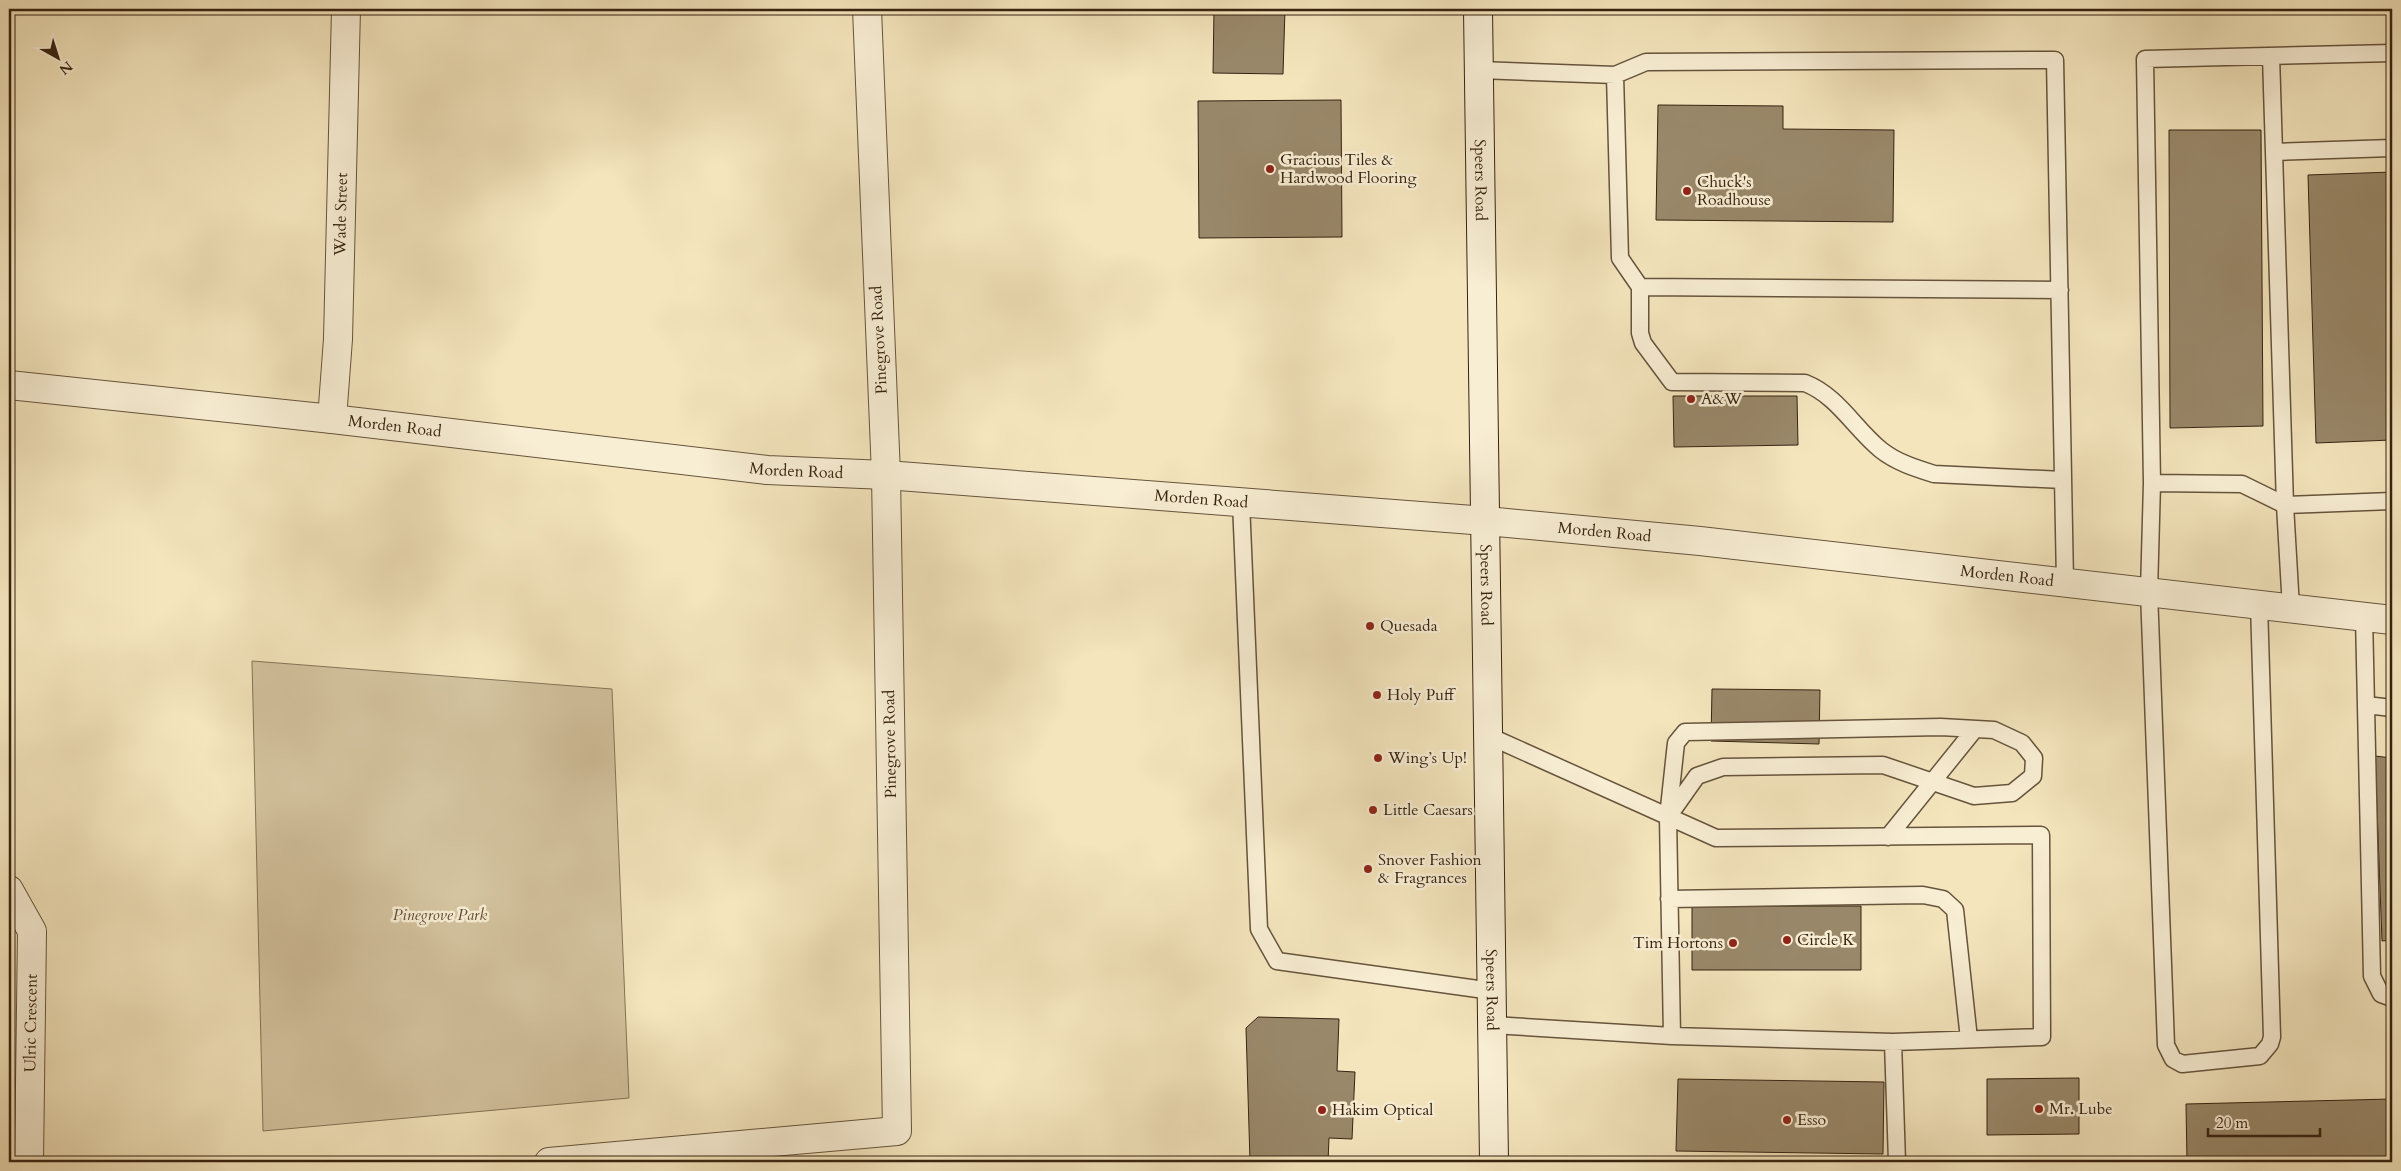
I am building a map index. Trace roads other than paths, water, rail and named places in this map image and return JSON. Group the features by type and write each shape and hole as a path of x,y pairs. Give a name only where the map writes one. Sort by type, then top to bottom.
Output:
{"street":[{"name":"Wade Street","path":"332,419 338,339 346,9"},
{"name":"Pinegrove Road","path":"549,1162 897,1131 886,475 867,9"},
{"name":"Speers Road","path":"1478,9 1494,1162"},
{"name":"Morden Road","path":"9,386 332,419 766,470 886,475 1486,521 1700,541 2392,620"},
{"name":"Ulric Crescent","path":"9,890 32,931 29,1162"}],"lane":[{"path":"2259,604 2272,1037 2270,1044 2260,1056 2182,1064 2173,1058 2166,1045 2149,592 2152,483 2144,59 2392,53"},
{"path":"2271,56 2285,505 2291,608"},
{"path":"1479,70 1615,75 1646,62 2055,60 2065,582"},
{"path":"1615,75 1620,258 1640,287 1640,333 1643,343 1672,382 1805,383 1818,388 1829,397 1880,449 1914,468 1934,474 2063,480"},
{"path":"2274,152 2392,148"},
{"path":"1640,287 2060,290"},
{"path":"2152,483 2242,484 2285,505 2392,502"},
{"path":"1241,502 1259,929 1276,961 1492,991"},
{"path":"2364,616 2372,976 2381,994 2392,998"},
{"path":"2366,705 2392,708"},
{"path":"1668,817 1697,776 1723,767 1883,765 1974,796 2012,793 2033,776 2034,758 2022,743 1994,730 1941,727 1685,732 1676,743 1668,817 1672,1036"},
{"path":"1888,837 1975,729"},
{"path":"1489,736 1716,838 2041,835 2042,1036 1893,1042 1672,1036 1493,1025"},
{"path":"1669,899 1923,895 1943,899 1955,910 1970,1039"},
{"path":"1893,1042 1896,1162"}],"place":[{"name":"Gracious Tiles & Hardwood Flooring","path":"1270,169"},
{"name":"Chuck's Roadhouse","path":"1687,191"},
{"name":"A&W","path":"1691,399"},
{"name":"Quesada","path":"1370,626"},
{"name":"Holy Puff","path":"1377,695"},
{"name":"Wing’s Up!","path":"1378,758"},
{"name":"Little Caesars","path":"1373,810"},
{"name":"Snover Fashion & Fragrances","path":"1368,869"},
{"name":"Circle K","path":"1787,940"},
{"name":"Tim Hortons","path":"1733,943"},
{"name":"Mr. Lube","path":"2039,1109"},
{"name":"Hakim Optical","path":"1322,1110"},
{"name":"Esso","path":"1787,1120"}],"park label":[{"name":"Pinegrove Park","path":"440,915"}]}
